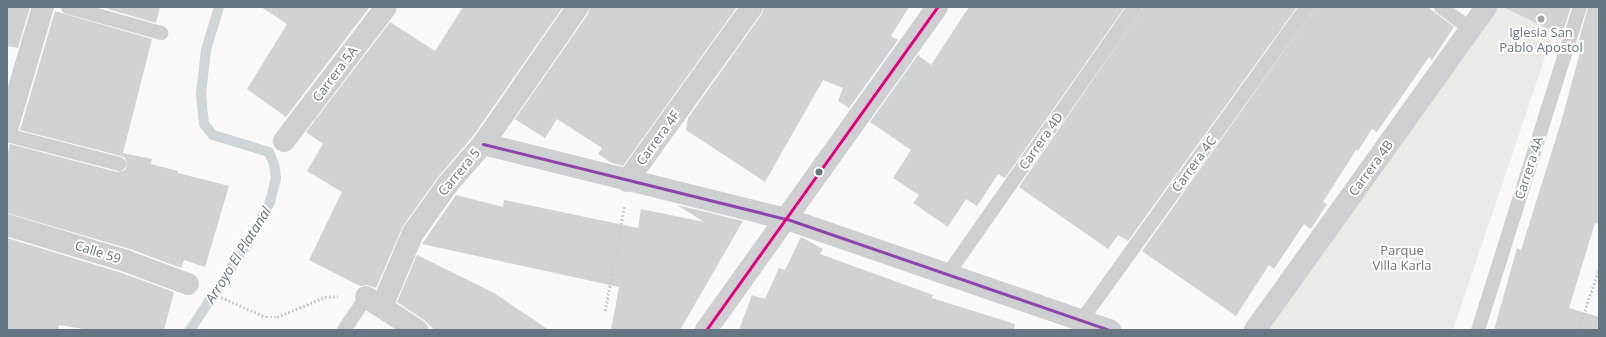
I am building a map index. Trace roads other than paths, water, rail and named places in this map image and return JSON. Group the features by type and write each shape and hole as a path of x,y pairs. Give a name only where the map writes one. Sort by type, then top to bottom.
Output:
{"street":[{"path":"7,129 44,7"},
{"name":"Carrera 5A","path":"284,141 386,7"},
{"name":"Carrera 5","path":"374,302 412,233 448,184 483,144 578,7"},
{"name":"Carrera 4F","path":"627,181 752,7"},
{"path":"706,330 787,219 937,7"},
{"name":"Carrera 4B","path":"1255,330 1486,7"},
{"path":"483,144 627,181 787,219 1110,330"},
{"name":"Calle 59","path":"7,225 126,261 188,284"},
{"path":"374,302 418,330"}],"lane":[{"path":"68,7 161,33"},
{"name":"Carrera 4D","path":"947,275 1135,7"},
{"name":"Carrera 4C","path":"1081,321 1307,7"},
{"path":"1441,7 1470,29"},
{"name":"Carrera 4A","path":"1478,330 1580,7"},
{"path":"7,135 119,164"},
{"name":"Carrera 5","path":"344,330 374,302"}],"waterway":[{"name":"Arroyo El Platanal","path":"190,330 248,243 270,202 276,178 274,164 269,152 213,135 204,124 201,94 206,50 219,7"}],"place":[{"name":"Iglesia San Pablo Apostol","path":"1541,19"}],"park label":[{"name":"Parque Villa Karla","path":"1402,258"}]}
